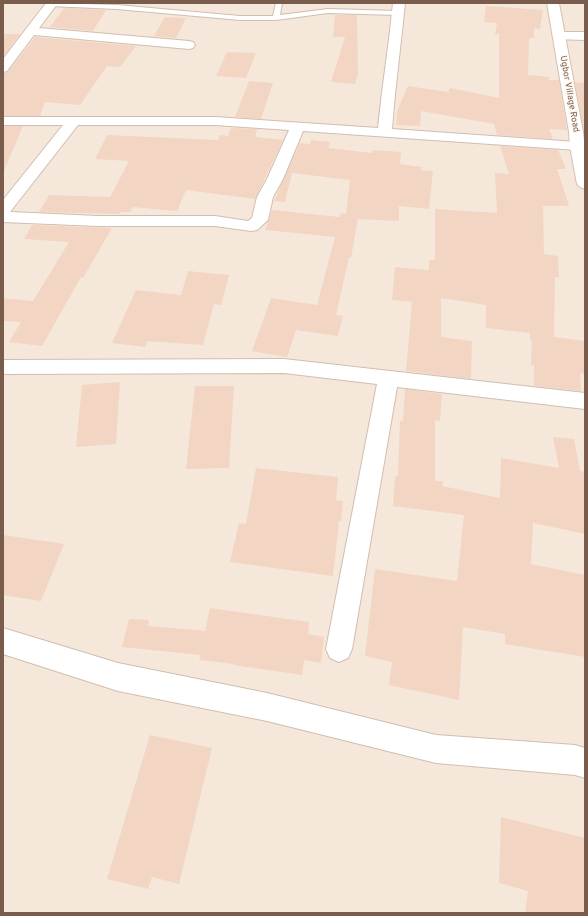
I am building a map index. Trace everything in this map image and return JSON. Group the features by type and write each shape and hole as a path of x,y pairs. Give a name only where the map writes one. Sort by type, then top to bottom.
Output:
{"street":[{"name":"Ugbor Village Road","path":"553,3 579,137 585,184"},
{"path":"5,62 32,31 51,4"},
{"path":"385,132 398,8"},
{"path":"32,31 189,45"},
{"path":"559,36 585,36"},
{"path":"3,210 74,120"},
{"path":"3,121 215,121 385,132 579,137"},
{"path":"3,217 98,221 214,221 251,226 260,220 265,197 275,179 298,126"},
{"path":"3,367 284,366 585,401"},
{"path":"340,648 388,378"},
{"path":"3,641 118,677 267,707 436,749 575,760 585,763"}],"lane":[{"path":"276,18 279,3"},
{"path":"51,4 117,7 240,18 276,18 328,11 398,8"}],"shaded area":[{"path":"3,3 585,3 585,913 3,913"}],"building":[{"path":"486,6 543,10 540,29 534,28 534,38 529,38 528,75 549,77 549,80 559,80 567,130 549,129 553,139 497,135 494,124 421,111 420,126 396,125 397,111 408,86 448,92 450,88 499,98 499,34 495,34 497,23 484,22"},
{"path":"64,8 106,10 93,31 50,27"},
{"path":"335,15 357,15 358,74 355,84 331,82 345,37 333,37"},
{"path":"165,17 186,18 176,38 154,36"},
{"path":"3,34 20,34 3,57"},
{"path":"35,37 136,46 120,67 107,66 80,105 45,102 40,116 3,116 3,73 8,72"},
{"path":"227,52 256,53 246,78 216,76"},
{"path":"249,81 273,83 261,119 235,117"},
{"path":"575,82 585,83 585,132 584,132"},
{"path":"3,126 23,126 3,173"},
{"path":"231,128 257,129 255,137 283,140 255,199 186,190 177,211 133,207 130,212 121,212 119,214 39,212 49,195 110,197 129,161 95,159 107,135 218,140 220,135 228,136"},
{"path":"311,140 330,142 328,148 372,153 373,150 401,152 400,164 422,167 421,170 433,171 429,209 399,206 399,221 358,219 351,258 349,257 336,315 343,316 338,336 296,330 287,357 252,351 271,298 317,305 335,237 265,230 272,210 340,217 341,213 346,214 350,180 292,173 285,202 274,201 300,143 310,144"},
{"path":"500,146 558,150 566,169 557,169 569,206 543,206 544,254 558,256 559,277 555,277 554,337 585,341 585,374 580,373 581,391 534,386 534,366 531,365 532,341 530,341 530,333 486,328 486,305 441,298 441,337 472,341 471,379 406,371 412,302 392,300 395,267 429,270 429,260 435,260 435,209 497,213 495,173 509,174"},
{"path":"32,225 112,228 83,278 81,277 42,346 9,342 21,322 3,321 3,298 33,301 69,242 24,239"},
{"path":"188,271 229,275 221,305 214,304 203,345 147,341 145,347 112,343 136,290 181,295"},
{"path":"120,382 116,444 76,447 82,385"},
{"path":"195,386 234,386 229,468 186,469"},
{"path":"405,389 442,394 440,421 435,420 435,481 443,481 442,486 500,498 501,458 559,468 553,437 574,439 580,471 585,472 585,534 533,523 531,564 585,575 585,657 505,644 505,634 463,627 459,700 389,685 392,662 365,656 375,569 457,581 464,515 393,506 395,476 398,476 400,421 403,421"},
{"path":"256,468 338,477 336,500 343,501 341,521 339,521 333,576 230,562 239,523 246,524"},
{"path":"3,535 64,544 41,601 3,595"},
{"path":"210,608 309,622 308,634 324,637 321,663 304,660 302,675 199,660 201,655 122,647 129,619 149,620 148,626 205,631"},
{"path":"150,735 212,748 179,884 152,877 148,889 107,879"},
{"path":"501,817 585,838 585,913 525,913 528,891 499,883"}]}
